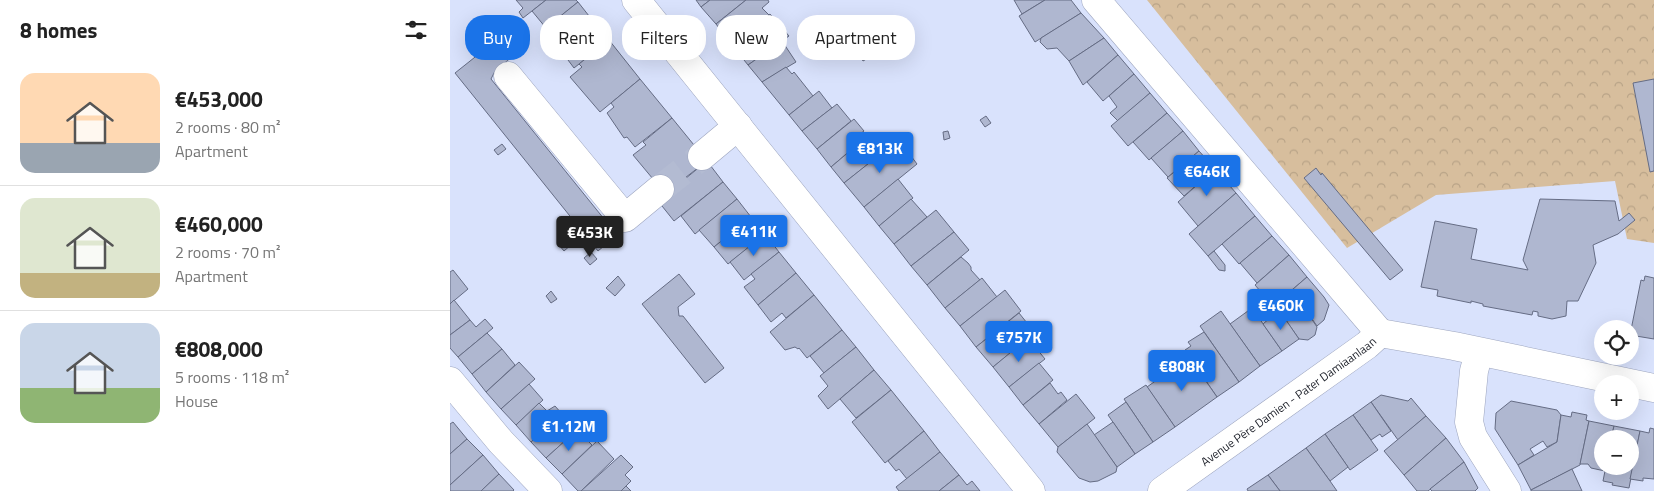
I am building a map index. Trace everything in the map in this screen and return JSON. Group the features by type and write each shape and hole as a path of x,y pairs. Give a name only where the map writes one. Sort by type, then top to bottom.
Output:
{"street":[{"path":"636,0 1031,491"},
{"path":"1096,0 1380,333"},
{"path":"508,76 625,218 660,189"},
{"path":"702,156 738,126"},
{"name":"Avenue Père Damien - Pater Damiaanlaan","path":"1162,491 1367,345 1380,333 1654,388"},
{"path":"1478,352 1474,371 1469,422 1473,436 1507,491"},
{"path":"450,381 501,442 548,491"}],"green space":[{"path":"1147,0 1654,0 1654,243 1627,239 1615,181 1436,195 1347,248"}],"building":[{"path":"516,0 546,0 527,15 521,15 519,12 523,8"},
{"path":"546,0 576,0 578,2 562,15 540,15 540,21 532,11"},
{"path":"696,0 710,0 701,7"},
{"path":"710,0 746,0 727,15 716,15 716,24 701,7"},
{"path":"746,0 768,0 769,2 762,8 769,15 727,15"},
{"path":"1014,0 1045,0 1022,14"},
{"path":"1045,0 1071,0 1081,13 1035,42 1019,16"},
{"path":"578,2 588,15 562,15"},
{"path":"1081,13 1104,38 1069,61 1057,48 1047,49 1040,42 1041,38"},
{"path":"1104,38 1118,55 1083,85 1069,61"},
{"path":"612,44 622,56 622,60 625,60 640,79 600,112 570,77 582,67 579,64 584,60 612,60"},
{"path":"787,48 796,62 762,82 748,65 755,60 787,60"},
{"path":"1118,55 1134,74 1103,101 1087,82"},
{"path":"471,60 508,60 495,71 491,79 617,235 598,251 455,73"},
{"path":"568,60 584,60 574,68"},
{"path":"744,60 755,60 748,65"},
{"path":"786,67 792,74 794,72 813,96 789,115 762,82"},
{"path":"1134,74 1150,93 1118,121 1110,113 1117,107 1109,96"},
{"path":"640,79 672,118 635,147 627,137 624,138 607,113 614,107 611,103"},
{"path":"1654,79 1654,171 1650,172 1633,83"},
{"path":"819,91 832,108 802,131 789,115"},
{"path":"1150,93 1167,113 1128,146 1111,126"},
{"path":"837,104 851,121 817,149 802,131"},
{"path":"1167,113 1183,131 1149,160 1133,142"},
{"path":"986,116 991,123 985,127 980,120"},
{"path":"672,118 707,161 677,184 675,181 663,191 633,155 646,145 643,142"},
{"path":"854,119 864,131 856,137 860,142 831,167 817,149"},
{"path":"948,131 950,138 944,140 943,132"},
{"path":"1183,131 1199,151 1168,177 1151,158"},
{"path":"863,140 877,157 844,183 831,167"},
{"path":"502,144 506,149 498,155 494,150"},
{"path":"902,144 917,164 864,207 844,183 888,148 891,153"},
{"path":"1199,151 1215,169 1184,196 1167,178"},
{"path":"707,161 723,182 674,221 658,201"},
{"path":"1316,168 1403,270 1390,280 1304,178"},
{"path":"1215,169 1236,193 1198,226 1178,202"},
{"path":"898,179 913,198 879,226 864,207"},
{"path":"723,182 737,199 695,234 681,216"},
{"path":"1236,193 1255,216 1208,256 1189,234"},
{"path":"737,199 751,217 714,247 699,230"},
{"path":"911,199 927,217 894,244 879,226"},
{"path":"1540,199 1615,201 1619,221 1629,213 1635,220 1618,234 1593,245 1596,263 1578,301 1567,301 1566,316 1552,319 1538,316 1538,312 1533,311 1532,315 1483,306 1483,304 1471,301 1471,303 1437,296 1438,290 1421,287 1435,221 1477,229 1471,259 1528,270 1523,260"},
{"path":"936,210 954,232 911,266 894,244"},
{"path":"1255,216 1272,236 1239,264 1222,244"},
{"path":"751,217 765,234 728,264 714,247"},
{"path":"573,232 579,238 564,251 559,245"},
{"path":"954,232 969,250 927,285 911,266"},
{"path":"765,234 779,252 744,280 730,262"},
{"path":"1272,236 1289,255 1257,283 1240,263"},
{"path":"1214,251 1225,265 1225,271 1219,270 1208,256"},
{"path":"591,252 597,259 590,265 584,258"},
{"path":"779,252 796,273 758,305 744,287 755,279 751,274"},
{"path":"1289,255 1307,277 1273,306 1255,285"},
{"path":"961,257 968,263 971,270 980,280 945,308 927,285"},
{"path":"453,270 468,289 450,304 450,272"},
{"path":"796,273 814,295 786,318 782,313 771,322 758,305"},
{"path":"679,274 695,294 678,307 679,316 683,316 724,368 705,383 642,304"},
{"path":"618,276 625,285 615,296 606,288"},
{"path":"1645,276 1654,278 1654,339 1639,336 1639,320 1633,320 1641,280 1644,281"},
{"path":"1307,277 1329,305 1324,320 1317,326 1292,290"},
{"path":"982,278 997,297 960,326 945,308"},
{"path":"1005,290 1021,311 976,347 960,326"},
{"path":"1292,290 1317,327 1315,335 1308,340 1299,339 1279,310 1285,306 1280,300"},
{"path":"551,291 557,299 551,303 546,296"},
{"path":"814,295 842,330 807,358 799,348 795,347 785,350 770,332"},
{"path":"454,300 470,320 450,335 450,304"},
{"path":"1252,308 1282,351 1260,366 1230,324"},
{"path":"1279,310 1299,339 1282,351 1263,324"},
{"path":"1221,311 1260,366 1239,382 1200,326"},
{"path":"1019,313 1035,333 993,367 976,347"},
{"path":"485,319 493,328 458,357 450,348 450,335 470,320 476,327"},
{"path":"842,330 856,347 824,373 810,356"},
{"path":"1204,332 1239,382 1217,397 1185,350 1191,346 1188,342"},
{"path":"487,333 502,349 472,374 458,357"},
{"path":"1028,338 1045,359 1009,387 993,367"},
{"path":"856,347 874,370 828,409 818,396 828,386 820,376"},
{"path":"502,349 515,365 486,392 472,374"},
{"path":"1189,357 1217,397 1175,427 1147,387"},
{"path":"519,362 535,379 501,409 486,392"},
{"path":"1039,363 1053,380 1023,405 1009,387"},
{"path":"874,370 891,390 856,418 840,399"},
{"path":"1050,383 1058,394 1061,392 1067,400 1039,424 1023,405"},
{"path":"529,384 543,400 516,425 501,409"},
{"path":"1146,385 1175,427 1153,442 1124,399"},
{"path":"891,390 924,431 885,463 852,422"},
{"path":"1076,394 1095,418 1058,447 1039,424"},
{"path":"1381,395 1408,401 1411,398 1426,416 1398,440 1371,402"},
{"path":"1511,401 1557,410 1561,415 1557,442 1547,447 1543,441 1530,449 1534,455 1518,465 1495,429 1496,413"},
{"path":"1126,402 1153,442 1135,454 1108,415"},
{"path":"1371,402 1391,431 1382,437 1380,434 1371,440 1353,415"},
{"path":"539,403 547,411 555,406 562,414 531,442 516,425"},
{"path":"1572,412 1587,415 1586,420 1589,421 1580,465 1531,490 1518,465 1557,442 1561,415 1571,417"},
{"path":"562,414 577,430 546,458 531,442"},
{"path":"1353,415 1378,450 1350,470 1325,434"},
{"path":"1426,416 1446,438 1404,475 1384,451"},
{"path":"1589,421 1614,426 1613,430 1594,430 1594,469 1588,464 1580,464"},
{"path":"453,422 467,439 450,454 450,424"},
{"path":"1113,422 1135,454 1117,467 1094,435"},
{"path":"1087,424 1117,467 1116,472 1098,481 1090,482 1079,478 1057,452 1058,447"},
{"path":"1614,426 1635,430 1613,430"},
{"path":"1650,428 1654,429 1654,479 1643,478 1643,481 1630,479 1631,475 1639,475 1640,431 1649,433"},
{"path":"577,430 592,445 562,474 546,458"},
{"path":"924,431 940,452 907,479 899,469 896,471 888,461"},
{"path":"1325,434 1348,467 1330,481 1306,448"},
{"path":"1446,438 1464,462 1428,491 1417,491 1404,475"},
{"path":"467,439 483,455 450,485 450,454"},
{"path":"597,441 614,459 581,491 578,491 562,474"},
{"path":"1306,448 1337,491 1280,491 1268,475"},
{"path":"940,452 959,475 939,491 899,491 896,487"},
{"path":"483,455 499,474 481,491 450,491 450,485"},
{"path":"621,455 633,467 625,475 631,481 621,491 581,491"},
{"path":"1464,462 1478,488 1475,491 1432,491 1430,489"},
{"path":"1572,469 1582,491 1531,491 1531,490"},
{"path":"499,474 513,491 481,491"},
{"path":"959,475 967,485 972,481 980,491 939,491"},
{"path":"1268,475 1280,491 1248,491 1247,489"},
{"path":"1604,475 1632,475 1629,488 1612,485 1613,483 1603,481"},
{"path":"626,486 631,491 621,491"}],"tunnel":[{"path":"660,189 702,156"}]}
